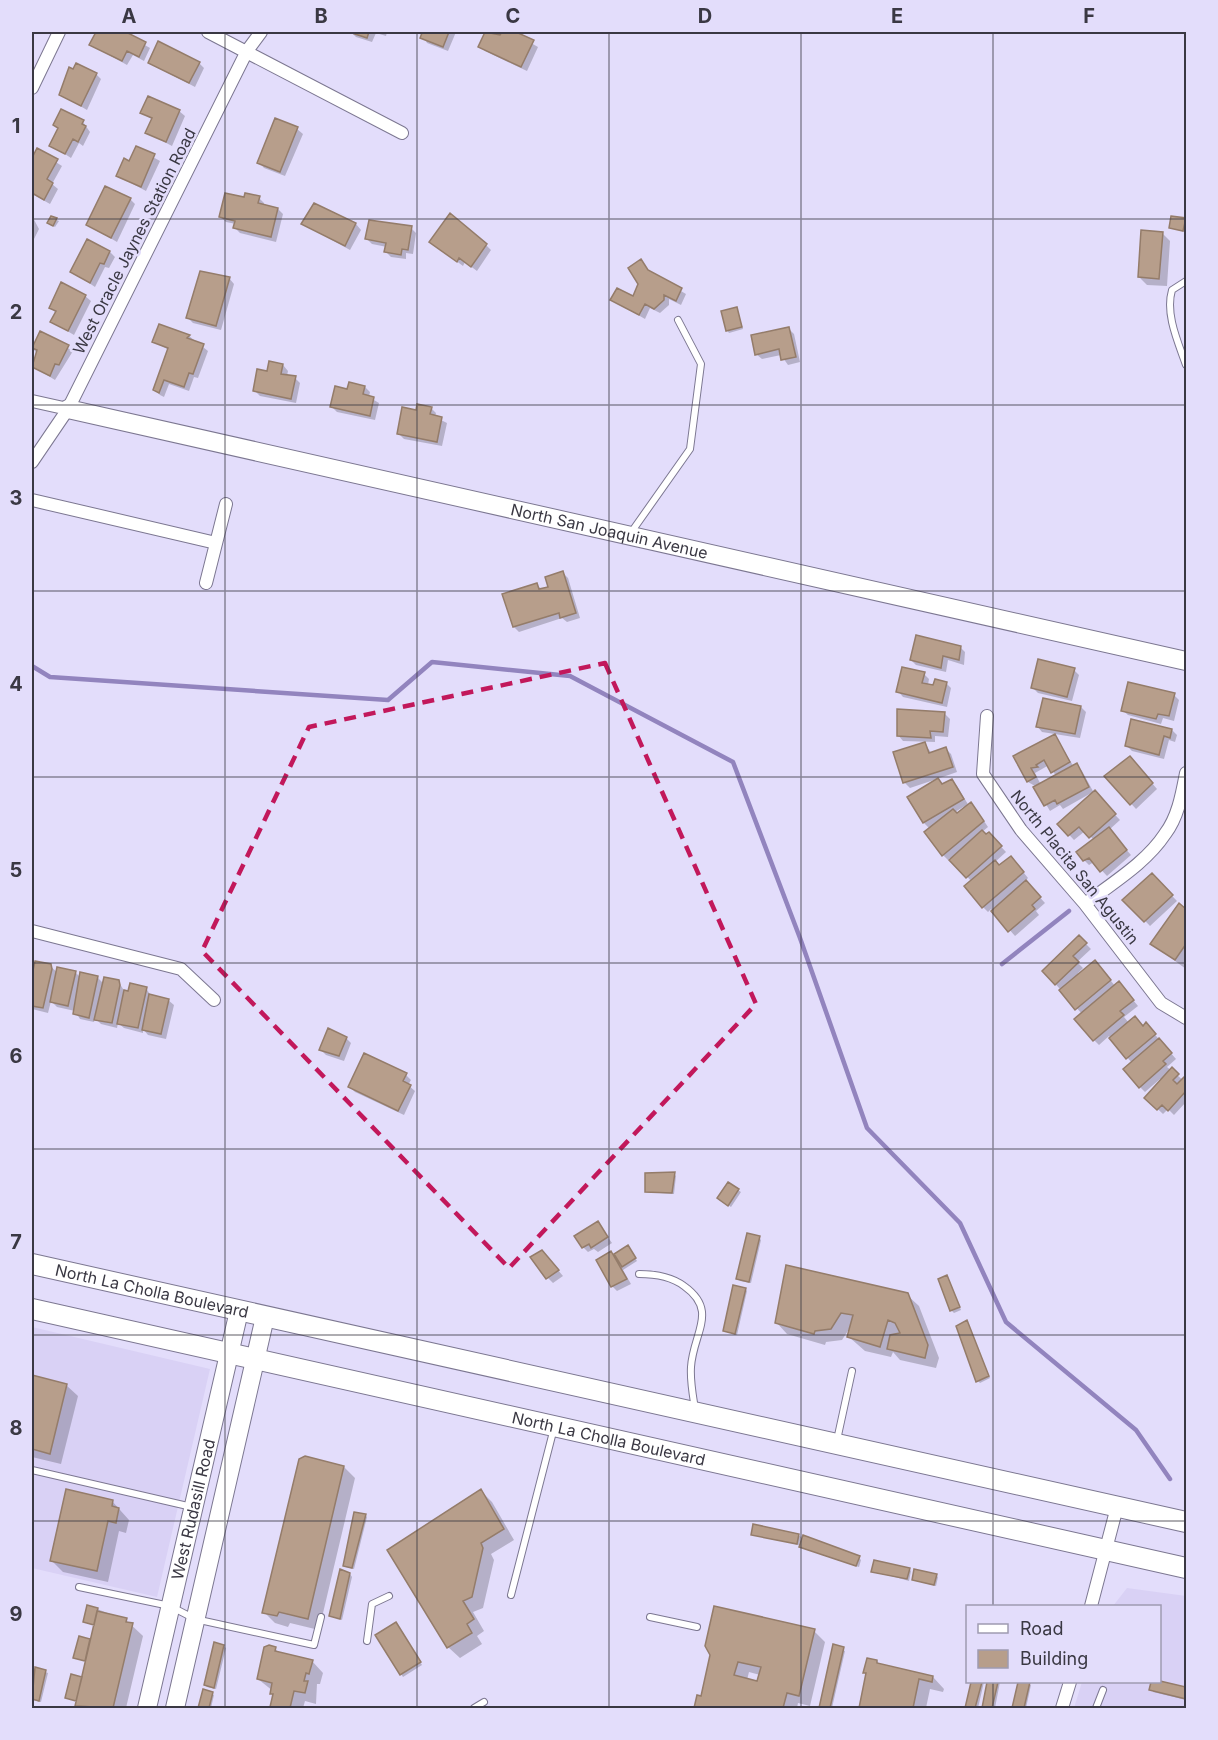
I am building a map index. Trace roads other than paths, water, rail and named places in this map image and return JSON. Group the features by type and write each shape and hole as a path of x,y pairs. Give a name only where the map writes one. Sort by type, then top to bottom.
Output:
{"main road":[{"name":"North La Cholla Boulevard","path":"32,1264 1186,1522"},
{"name":"North La Cholla Boulevard","path":"32,1309 1186,1568"}],"street":[{"path":"32,88 59,32"},
{"path":"208,32 402,133"},
{"name":"West Oracle Jaynes Station Road","path":"32,462 68,409 247,51 261,32"},
{"name":"North San Joaquin Avenue","path":"32,401 1186,661"},
{"path":"32,500 216,543"},
{"path":"206,583 226,504"},
{"name":"North Placita San Agustin","path":"987,716 983,774 1021,830 1085,904 1161,1003 1186,1018"},
{"path":"1085,904 1155,848 1167,833 1186,781"},
{"path":"32,931 182,969 214,1000"},
{"name":"West Rudasill Road","path":"147,1708 239,1311"},
{"name":"West Rudasill Road","path":"175,1708 266,1317"},
{"path":"1091,1605 1117,1507"},
{"path":"1062,1708 1070,1683"}],"lane":[{"path":"1186,281 1172,290 1170,298 1171,314 1186,365"},
{"path":"629,535 690,449 701,364 678,320"},
{"path":"639,1274 649,1274 676,1281 702,1303 703,1313 691,1367 695,1413"},
{"path":"836,1443 852,1371"},
{"path":"511,1595 555,1427"},
{"path":"32,1470 194,1507"},
{"path":"79,1587 170,1606 195,1619 314,1645 321,1617"},
{"path":"367,1641 372,1604 389,1596"},
{"path":"650,1617 697,1628"},
{"path":"1096,1708 1103,1690"},
{"path":"474,1708 484,1702"}],"waterway":[{"path":"32,666 50,677 388,700 432,662 570,676 733,762 800,938 867,1128 960,1223 1006,1322 1136,1430 1170,1479"},
{"path":"1002,964 1069,911"}]}
